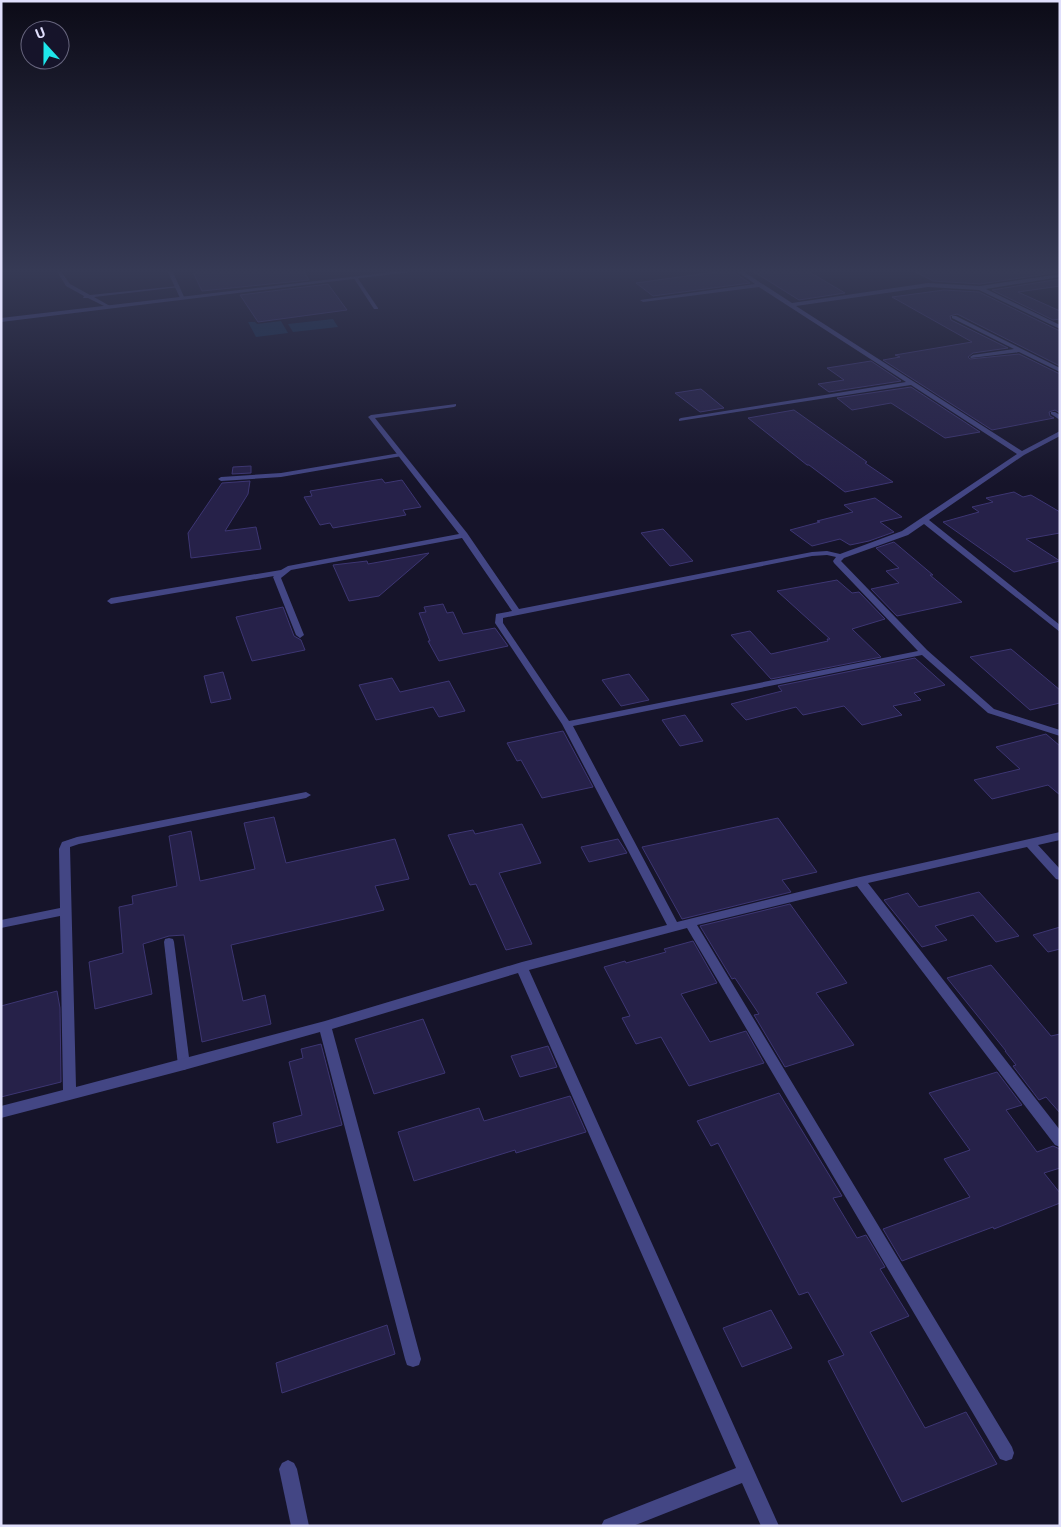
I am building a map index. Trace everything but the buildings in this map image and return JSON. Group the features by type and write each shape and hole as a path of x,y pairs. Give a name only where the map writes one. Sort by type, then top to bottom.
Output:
{"street":[{"path":"847,341 1022,454"},
{"path":"1002,341 1060,370"},
{"path":"973,357 1019,350"},
{"path":"681,420 911,382"},
{"path":"454,406 371,416 464,535 517,612"},
{"path":"1052,413 1060,418"},
{"path":"674,927 567,724 499,622 499,616 812,554 827,553 840,556 905,533 1022,454 1060,434"},
{"path":"924,520 1060,629"},
{"path":"300,635 276,577 281,572 288,568 464,535"},
{"path":"840,556 837,561 924,652 991,711 1060,733"},
{"path":"111,601 281,572"},
{"path":"567,724 924,652"},
{"path":"70,1093 64,849 70,843 306,795"},
{"path":"1,1112 184,1065 325,1026 522,967 674,927 860,881 1060,836"},
{"path":"1030,843 1060,876"},
{"path":"860,881 1060,1141"},
{"path":"1,924 65,911"},
{"path":"690,923 1006,1453"},
{"path":"522,967 770,1526"},
{"path":"325,1026 413,1360"},
{"path":"288,1469 300,1526"},
{"path":"610,1526 746,1473"}],"lane":[{"path":"221,479 281,475 400,454"},
{"path":"169,942 184,1065"}]}
